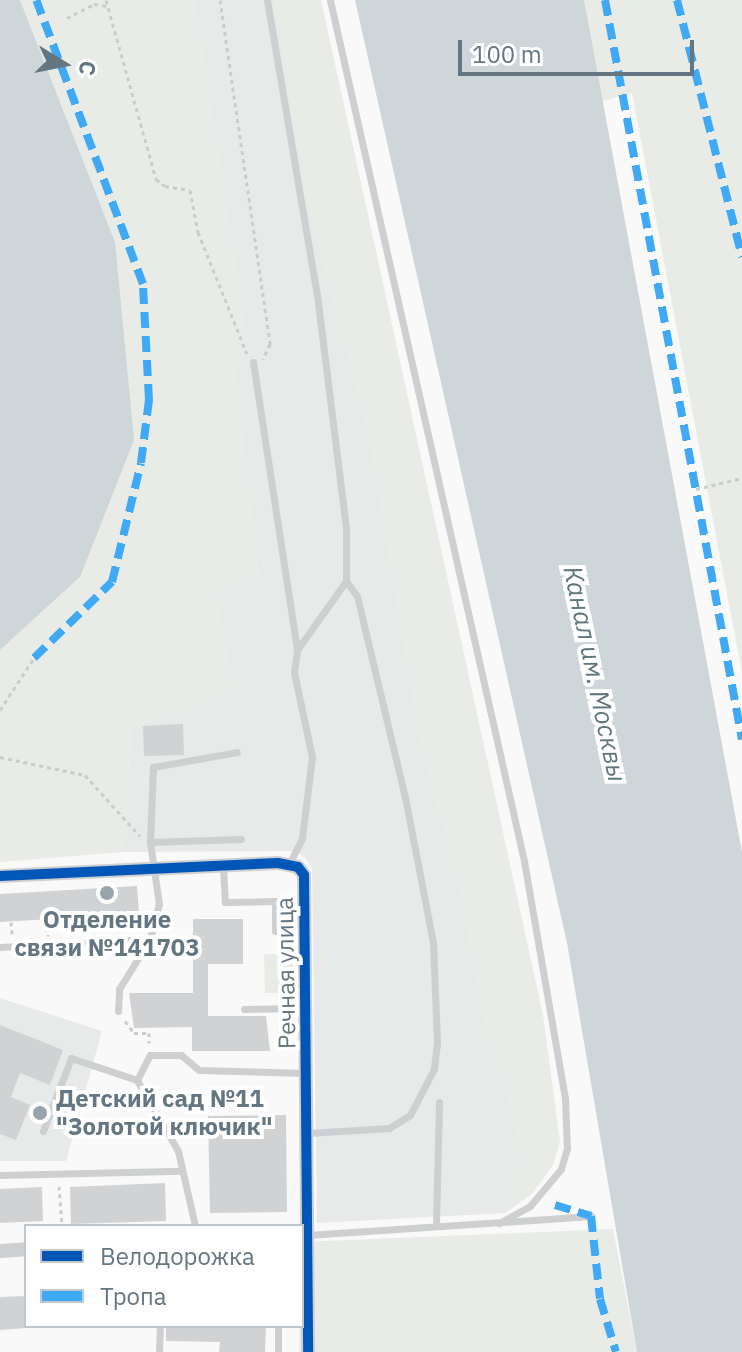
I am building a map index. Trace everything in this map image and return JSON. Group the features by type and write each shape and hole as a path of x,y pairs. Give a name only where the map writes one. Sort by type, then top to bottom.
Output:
{"street":[{"name":"Речная улица","path":"0,876 223,864 289,864 304,875 308,1352"},
{"path":"0,1251 24,1249"}],"lane":[{"path":"267,0 318,303 346,528 346,581 297,650"},
{"path":"330,0 524,861 565,1099 567,1148 561,1169 530,1206 499,1223"},
{"path":"253,362 297,650 294,672 312,757 302,838 289,864"},
{"path":"308,1133 389,1128 410,1115 434,1069 437,1043 433,942 405,797 357,596 346,581"},
{"path":"118,1011 119,989 158,921 158,869 150,842 153,767 237,752"},
{"path":"150,842 241,839"},
{"path":"223,864 225,902 275,901 275,931"},
{"path":"0,947 150,939"},
{"path":"244,1009 307,1008"},
{"path":"137,1080 150,1055 181,1055 199,1070 307,1073"},
{"path":"43,1131 71,1058 137,1080 162,1117 182,1171 195,1224"},
{"path":"436,1225 439,1102"},
{"path":"0,1175 182,1171"},
{"path":"305,1236 591,1216"},
{"path":"159,1352 160,1328"},
{"path":"278,1328 278,1352"}],"path":[{"path":"106,0 156,179 165,186 190,190 198,232 242,348 253,362 266,357 270,344 220,0"},
{"path":"67,18 94,4 107,6"},
{"path":"696,489 742,478"},
{"path":"0,710 34,658"},
{"path":"0,757 85,775 121,820 150,842"},
{"path":"118,1011 134,1033 149,1033 150,1055"},
{"path":"58,1173 62,1224"}],"shaded area":[{"path":"20,0 193,0 247,349 231,353 258,576 213,591 233,691 131,729 123,852 0,862 0,650 80,577 115,242"},
{"path":"193,0 275,0 311,212 372,442 421,736 465,906 489,1043 503,1061 526,1172 509,1173 505,1213 317,1223 312,867 304,856 291,851 123,852 131,729 233,691 213,591 258,576 231,353 247,349"},
{"path":"275,0 321,0 543,1015 560,1142 553,1165 532,1194 505,1213 509,1172 526,1172 503,1061 496,1061 489,1043 465,906 421,736 372,442 311,212"},
{"path":"584,0 742,0 742,673 632,93 600,102"},
{"path":"264,954 293,954 293,993 265,993"},
{"name":"Детский сад №11 \"Золотой ключик\"","path":"0,998 102,1031 66,1161 0,1161"},
{"path":"613,1229 637,1352 299,1352 300,1328 304,1328 304,1242"}],"water":[{"path":"0,0 20,0 115,242 134,440 80,577 0,650"},
{"name":"Канал им. Москвы","path":"355,0 584,0 742,852 742,1352 637,1352 567,943"}],"building":[{"path":"183,724 184,755 144,756 143,726"},
{"path":"137,886 139,914 0,922 0,894"},
{"path":"193,919 243,919 243,964 208,964 208,1016 266,1016 270,1051 192,1051 192,1027 134,1028 129,993 193,993"},
{"path":"0,1025 63,1050 50,1085 20,1073 11,1097 30,1105 16,1140 0,1134"},
{"path":"286,1115 287,1212 210,1213 208,1116"},
{"path":"165,1183 166,1221 71,1224 70,1187"},
{"path":"42,1187 43,1221 0,1223 0,1189"},
{"path":"24,1296 26,1328 0,1330 0,1297"},
{"path":"166,1328 266,1328 265,1352 219,1352 220,1342 166,1341"}],"marked path":[{"path":"34,658 112,582 141,463 149,400 143,284 36,0"},
{"path":"605,0 742,739"},
{"path":"677,0 742,257"},
{"path":"555,1205 591,1216 600,1299 616,1352"}],"cycle path":[{"path":"0,876 278,863 298,867 304,875 308,1352"}],"place":[{"name":"Отделение связи №141703","path":"107,893"},
{"name":"Детский сад №11 \"Золотой ключик\"","path":"40,1113"}]}
